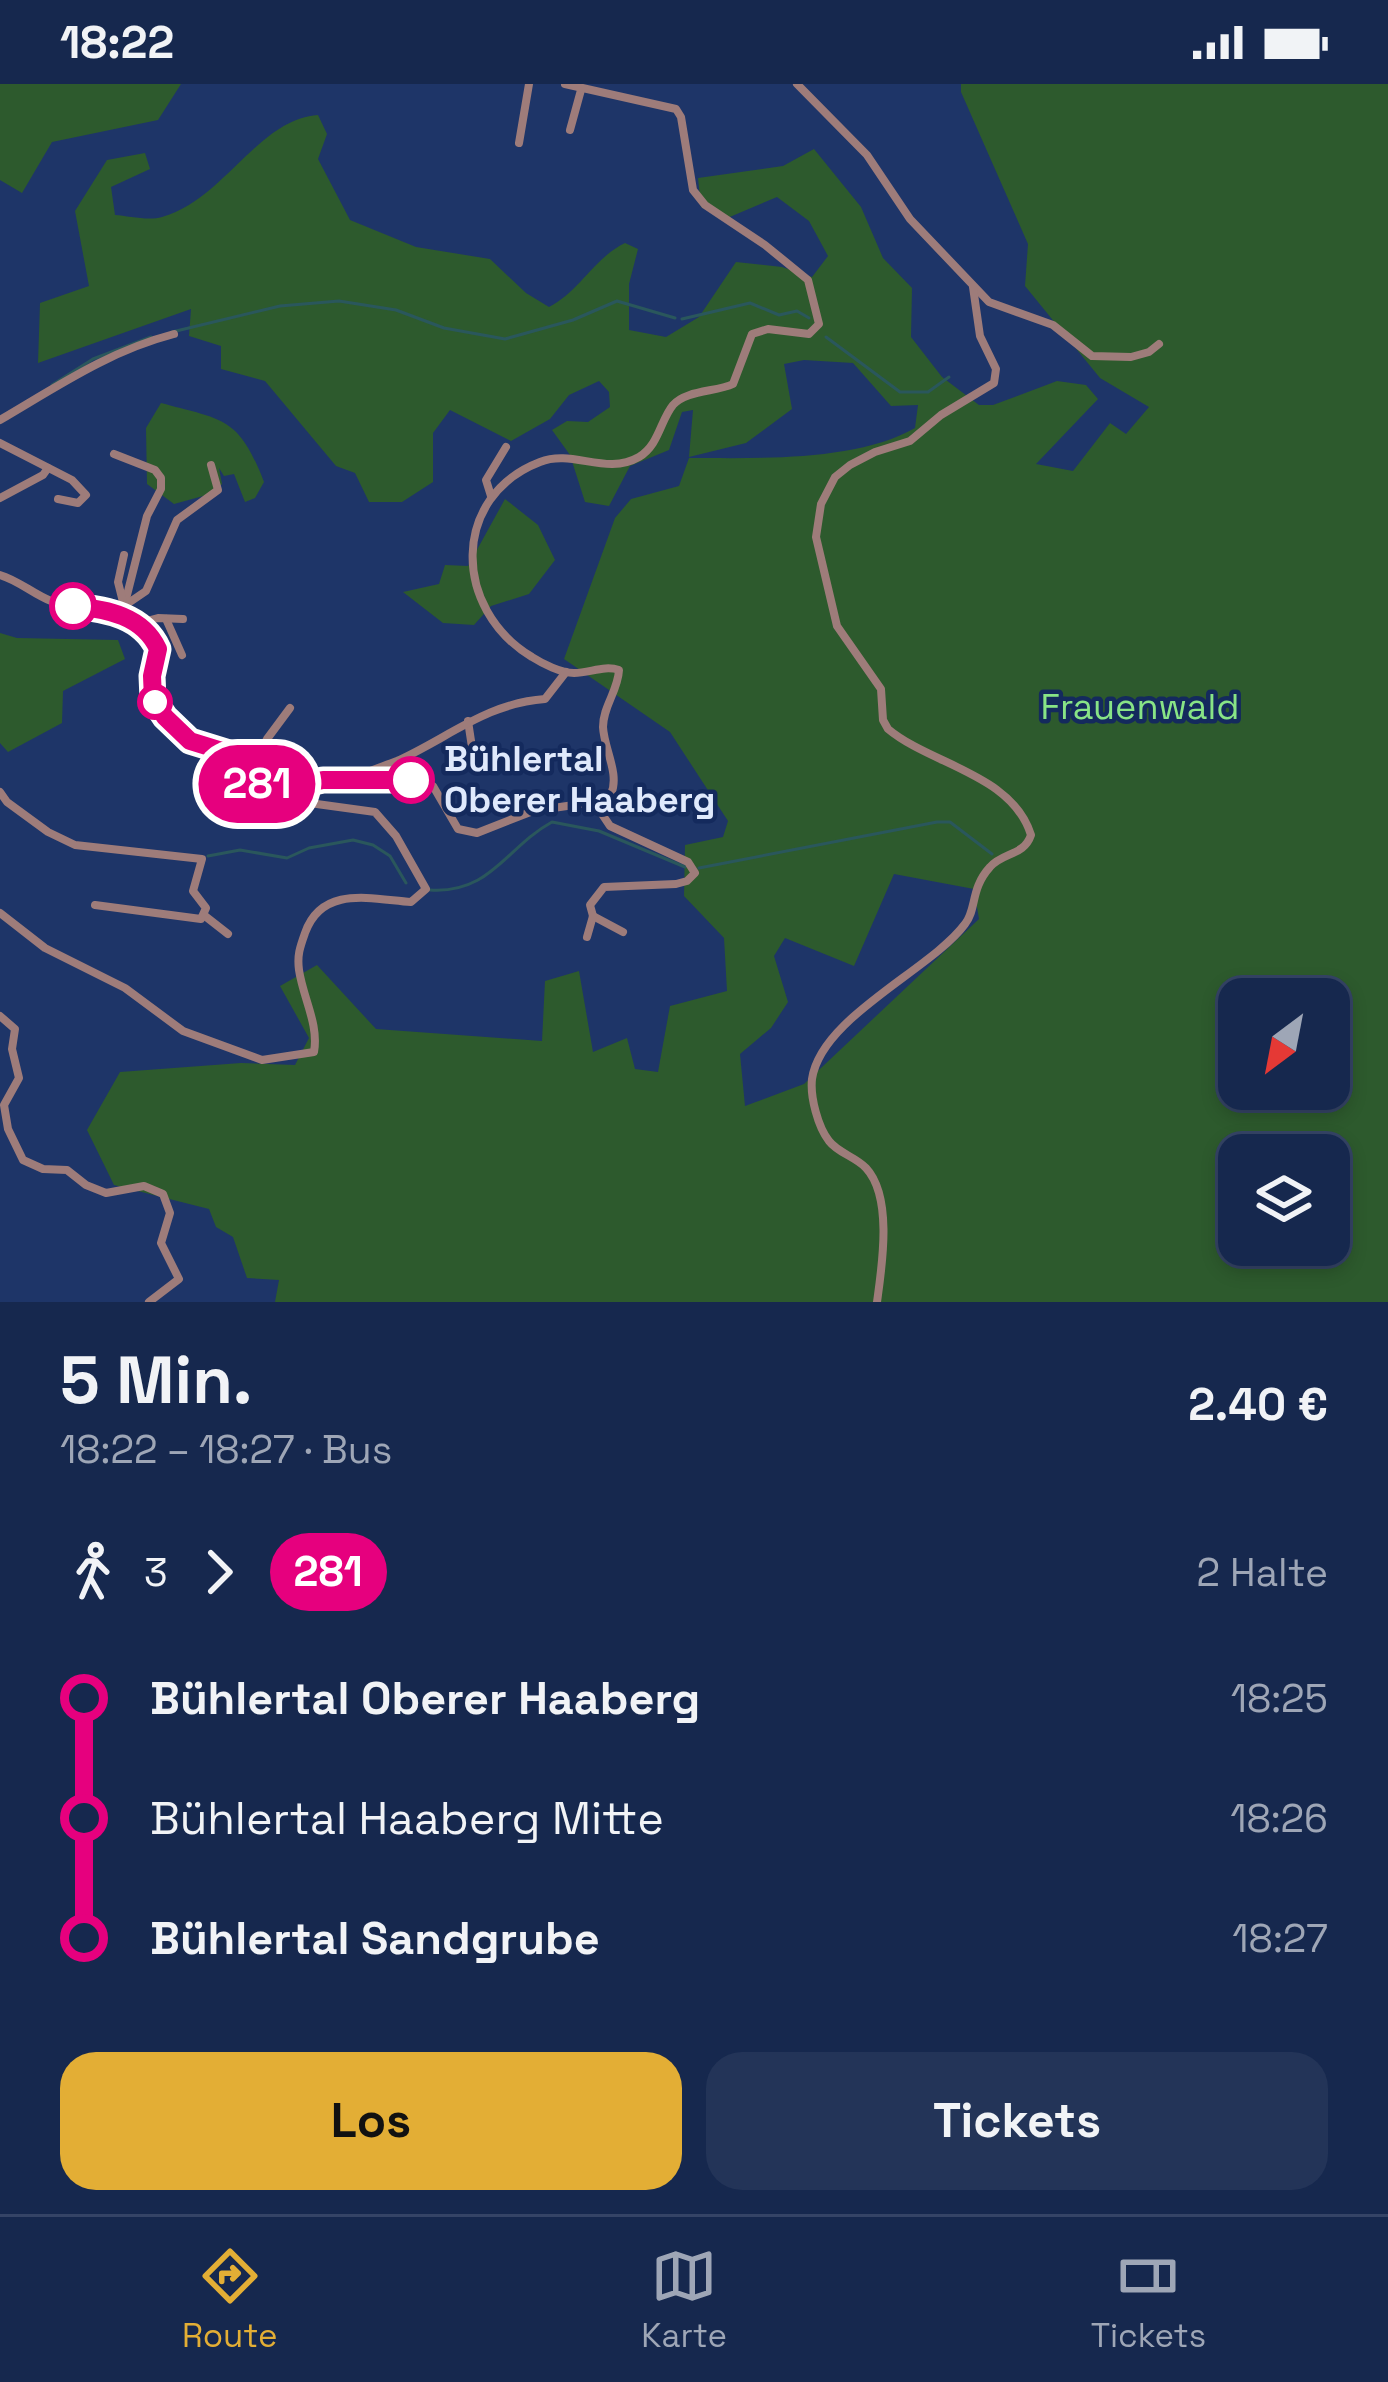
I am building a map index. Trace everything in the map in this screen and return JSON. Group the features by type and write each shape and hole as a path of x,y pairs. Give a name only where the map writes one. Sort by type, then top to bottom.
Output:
{"street":[{"path":"519,143 529,84"},
{"path":"253,779 280,789 323,780 418,779 433,786 458,830 477,833 532,811 605,799 616,784 603,721 619,670 566,672 537,661 489,616 474,589 474,546 491,496 530,467 550,459 598,466 633,460 652,445 671,407 681,398 733,384 752,334 768,328 809,334 819,324 808,280 705,205 693,190 676,109 565,84"},
{"path":"802,87 867,155 910,219 989,302 1053,326 1092,356 1131,358 1159,344"},
{"path":"570,130 581,91"},
{"path":"877,1302 883,1213 867,1168 829,1141 814,1106 812,1076 827,1048 867,1006 964,925 979,880 997,860 1024,848 1031,835 1011,802 888,729 881,689 837,626 820,566 816,530 821,504 835,477 875,452 910,441 941,415 994,383 996,369 980,336 973,287"},
{"path":"0,420 81,369 137,344 174,334"},
{"path":"0,443 72,480 86,495 78,503 58,499"},
{"path":"491,496 486,481 506,447"},
{"path":"114,454 155,470 161,478 122,611"},
{"path":"122,611 146,591 177,520 218,490 211,465"},
{"path":"0,498 48,468"},
{"path":"122,611 118,583 124,556"},
{"path":"0,575 52,601 122,611 158,649 153,699 190,741 232,754 272,798 375,812 396,836 426,889 411,902 368,895 317,909 310,916 298,951 316,1031 314,1052 262,1060 183,1031 124,988 45,948 0,914"},
{"path":"166,619 182,655"},
{"path":"138,623 183,619"},
{"path":"352,781 468,721 508,705 545,699 566,672"},
{"path":"253,779 267,740 290,708"},
{"path":"468,721 475,767"},
{"path":"0,792 48,832 75,845 199,856 202,867 193,891 206,908 205,916"},
{"path":"587,937 593,916 590,905 604,886 676,884 695,873 688,862 610,826 594,802"},
{"path":"94,904 196,919 205,916"},
{"path":"205,916 228,934"},
{"path":"593,916 623,932"},
{"path":"0,1016 15,1029 12,1049 19,1078 4,1105 8,1130 23,1160 43,1169 67,1170 95,1190 116,1192 144,1186 164,1194 170,1213 160,1243 179,1280 149,1302"}],"green space":[{"path":"0,84 181,84 158,120 52,142 22,193 0,180"},
{"name":"Frauenwald","path":"961,84 1388,84 1388,1302 275,1302 279,1280 247,1278 233,1237 216,1227 209,1209 114,1185 87,1130 120,1072 241,1063 295,1065 309,1038 280,986 317,965 376,1029 542,1041 545,981 579,971 593,1052 627,1038 635,1069 658,1072 670,1006 727,991 724,938 684,896 685,845 723,837 728,821 670,732 564,659 615,518 631,499 679,486 689,458 805,456 864,447 915,428 918,405 891,406 853,363 804,360 784,364 792,409 746,443 689,457 693,410 682,412 669,450 630,466 609,506 585,502 570,455 552,430 567,421 588,422 610,407 609,392 599,381 569,395 550,419 511,441 450,410 433,433 433,482 402,502 369,502 355,473 336,466 265,381 221,369 221,346 189,336 191,309 38,363 40,303 89,286 75,211 107,160 145,153 150,169 111,187 115,215 162,217 204,194 277,130 318,115 327,134 318,159 350,220 416,247 490,259 526,293 549,307 625,243 638,249 629,284 629,330 666,337 699,317 736,262 782,267 812,277 828,256 809,221 777,197 725,219 701,207 698,178 783,166 814,149 861,207 883,258 912,288 911,337 942,377 979,405 993,405 1057,381 1086,385 1098,399 1036,464 1073,471 1110,423 1126,434 1149,407 1100,378 1025,286 1028,244","holes":["894,874 974,889 979,919 804,1084 745,1106 740,1054 771,1028 788,1002 774,956 785,938 854,966"]},
{"path":"161,403 215,418 237,433 264,482 255,498 245,502 234,474 224,476 219,468 222,484 214,493 174,504 147,484 146,428"},
{"path":"505,499 538,525 555,560 529,594 491,606 474,625 443,623 403,592 439,584 445,565 468,566"},
{"path":"0,633 17,638 118,640 125,659 63,691 62,723 8,752 0,743"}],"waterway":[{"path":"172,332 280,306 339,301 396,310 444,328 505,339 573,320 617,301 675,318"},
{"path":"682,319 750,303 779,315 797,311 809,318"},
{"path":"52,385 93,359 151,337"},
{"path":"826,337 900,392 928,392 949,377"},
{"path":"430,890 468,885 483,877 552,822 599,831 685,867"},
{"path":"699,868 937,822 950,822 992,854"},
{"path":"208,856 240,850 287,858 309,848 353,840 390,856 406,883"}],"bus line":[{"name":"281","path":"73,606 96,608 138,623 158,649 153,699 165,717 190,741 232,754 256,783 280,789 323,780 411,780"}],"place":[{"name":"Bühlertal Oberer Haaberg","path":"411,780"}]}
